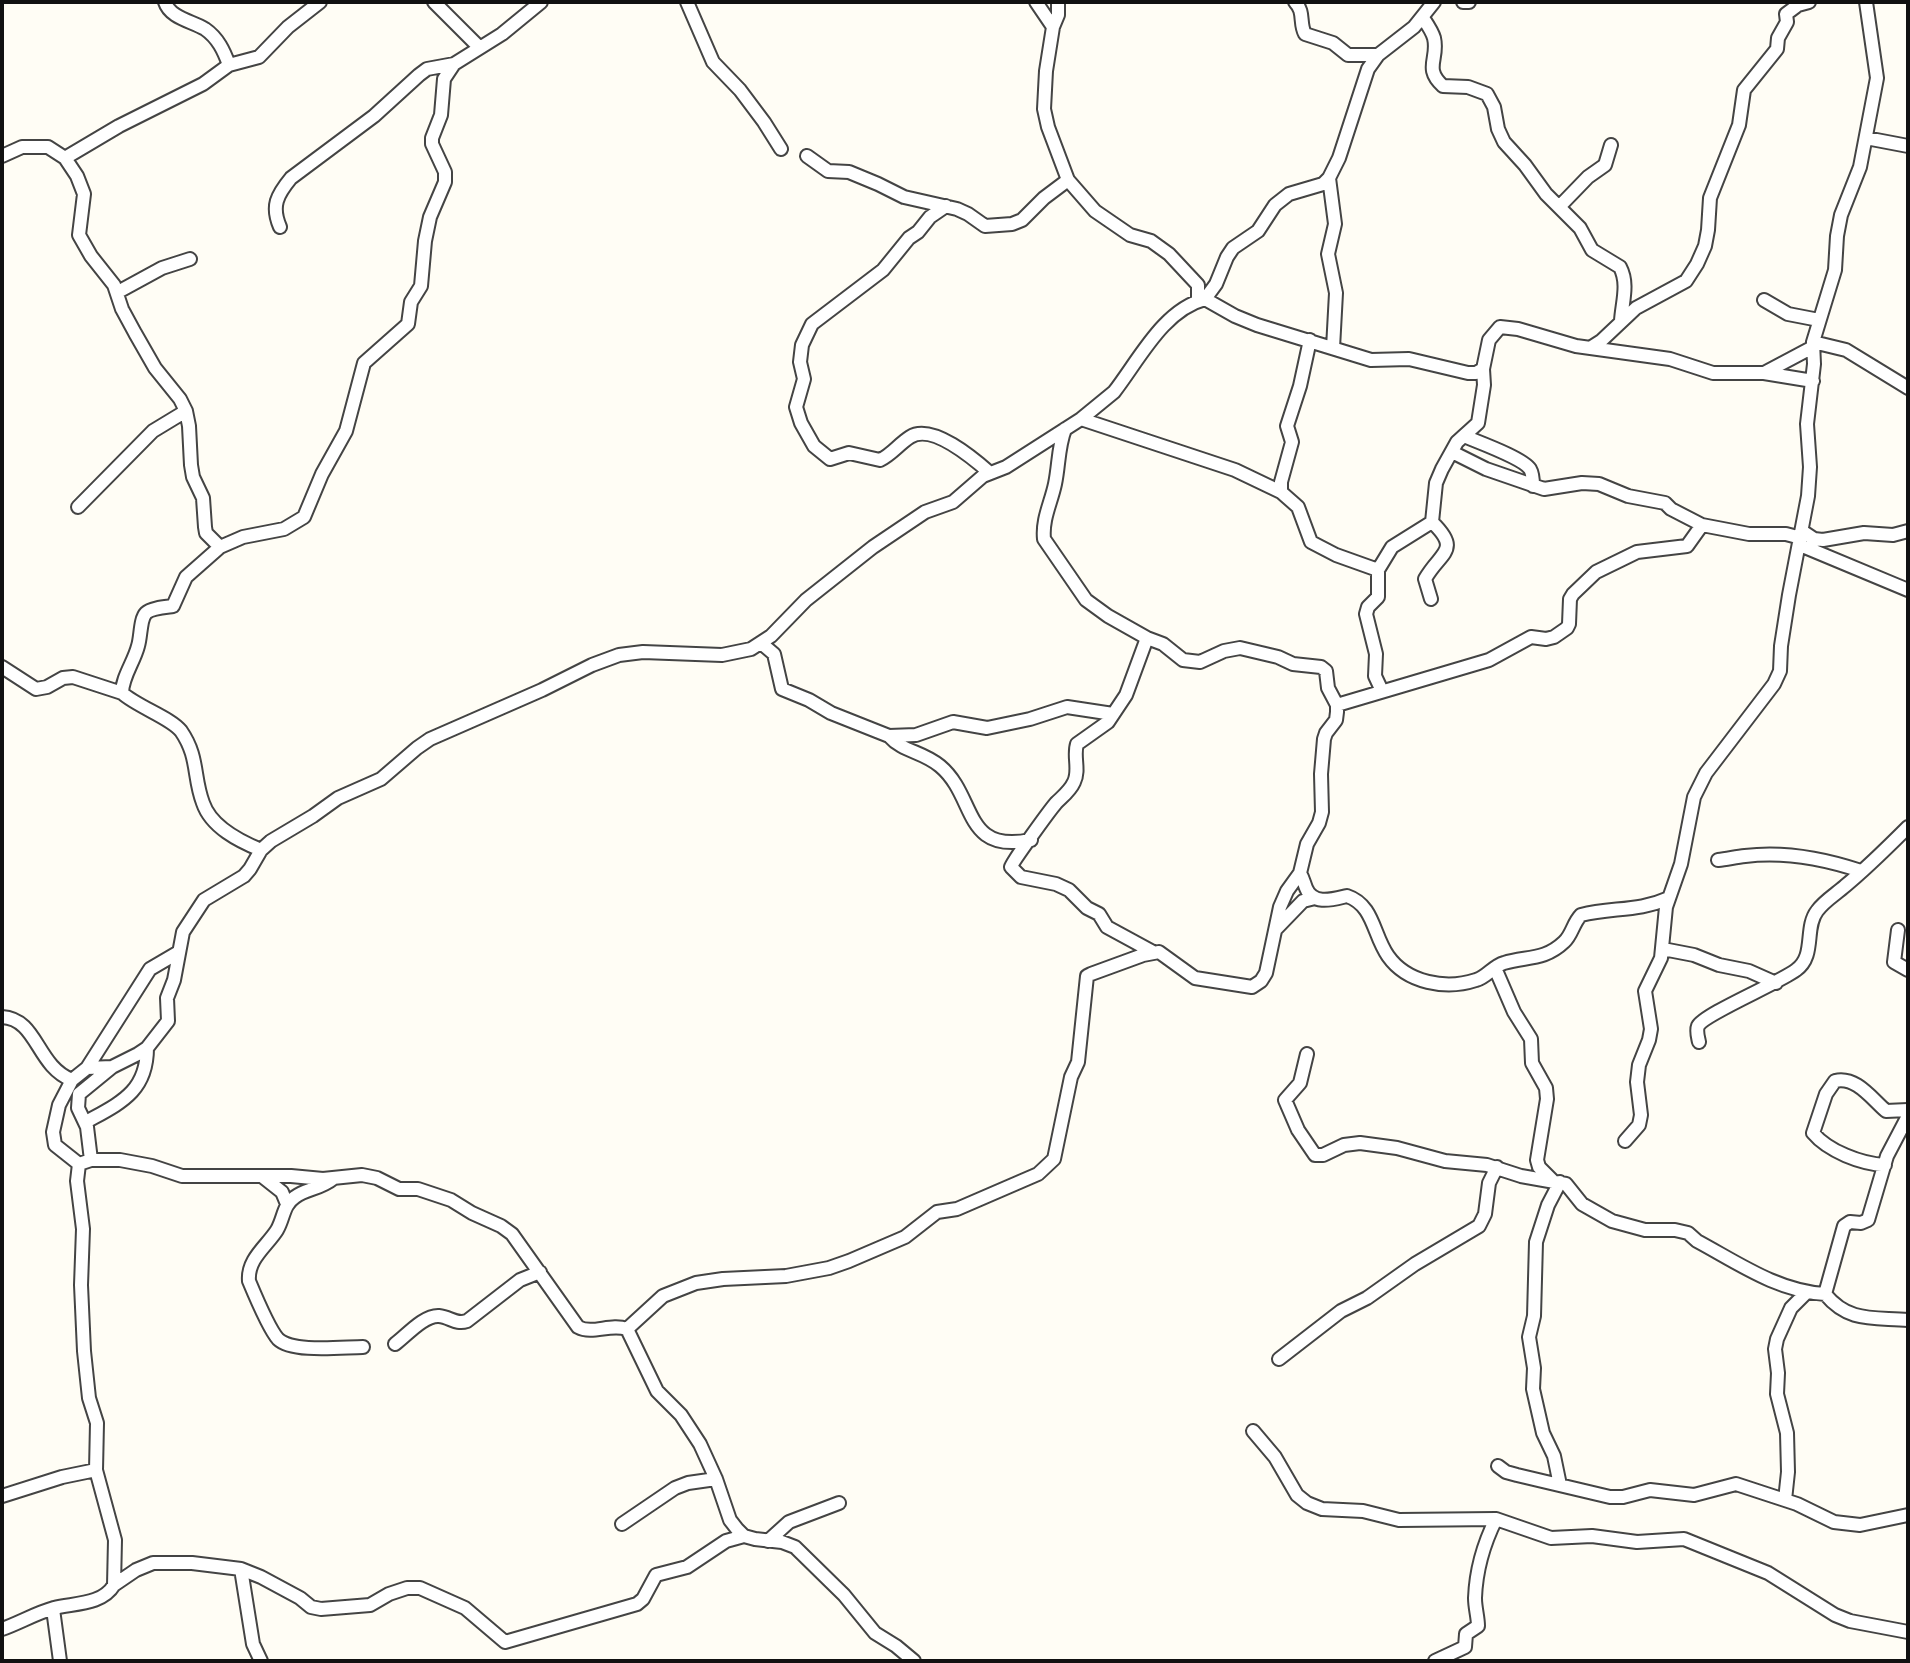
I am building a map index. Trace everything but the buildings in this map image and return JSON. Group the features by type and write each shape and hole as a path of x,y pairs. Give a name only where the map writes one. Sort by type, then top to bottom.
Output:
{"street":[{"path":"165,2 170,12 206,30 216,40 229,65"},
{"path":"65,158 119,125 203,85 229,65 259,57 288,27 320,2"},
{"path":"433,2 479,47"},
{"path":"280,227 274,213 276,203 290,178 374,116 419,75 435,67 454,64 502,34 541,2"},
{"path":"687,2 713,62 740,90 781,149"},
{"path":"1036,2 1053,27"},
{"path":"1058,2 1058,15 1053,27 1046,71 1044,109 1068,180 1089,205 1111,224 1130,235 1151,241 1168,254 1198,285 1201,300"},
{"path":"1295,2 1302,12 1306,34 1333,43 1348,55 1378,55"},
{"path":"114,1585 115,1540 96,1470 97,1423 89,1398 83,1341 83,1229 77,1181 85,1162 86,1122 78,1108 79,1094 112,1067 148,1048 168,1021 166,1003 183,932 196,909 215,892 244,876 261,850 338,798 381,779 430,739 619,655 643,652 722,655 741,653 761,643 806,600 873,547 925,512 953,502 977,480 1006,467 1080,419 1114,392 1169,321 1201,300 1216,284 1233,248 1258,231 1275,205 1289,194 1323,184 1329,178 1339,158 1363,82 1378,55 1423,18 1434,2"},
{"path":"1463,2 1469,2"},
{"path":"1590,348 1636,308 1686,281 1697,264 1709,230 1710,198 1739,125 1744,90 1777,49 1778,38 1787,22 1786,14 1798,5 1809,2"},
{"path":"1625,1141 1639,1125 1641,1115 1637,1082 1639,1065 1651,1029 1645,991 1658,968 1663,948 1668,898 1681,864 1699,784 1774,684 1780,671 1788,595 1809,486 1807,424 1813,344 1835,270 1836,236 1841,215 1860,167 1867,138 1877,78 1866,2"},
{"path":"1423,18 1434,37 1432,72 1435,78 1443,86 1468,87 1487,94 1494,107 1498,129 1504,142 1580,228 1592,250 1620,267 1625,291 1621,321"},
{"path":"122,693 122,685 139,645 145,615 149,611 173,606 186,577 220,547 243,537 284,529 304,517 322,474 346,431 364,363 408,324 411,302 421,286 430,217 445,182 445,172 432,144 432,138 441,115 442,86 454,64"},
{"path":"1867,138 1908,146"},
{"path":"1559,207 1588,177 1605,165 1611,145"},
{"path":"2,156 22,147 48,147 65,158 77,176 85,194 79,235 118,292 122,309 155,368 180,399 186,411 193,478 203,498 206,533 220,547"},
{"path":"807,156 828,171 849,172 904,197 968,214 985,226 1012,224 1022,220 1044,198 1068,180"},
{"path":"1329,178 1335,224 1328,248 1336,293 1333,348"},
{"path":"946,206 930,217 918,232 909,238 883,270 812,324 800,354 804,379 796,407 801,423 814,446 830,459 849,453 880,460 909,437 919,433 939,438 975,460 990,473"},
{"path":"118,292 162,268 190,259"},
{"path":"1201,300 1257,325 1371,360 1409,359 1468,373 1483,369"},
{"path":"1764,300 1788,314 1819,320"},
{"path":"1432,522 1436,483 1452,452 1473,429 1480,415 1483,369 1489,340 1500,327 1518,329 1590,348 1670,359 1723,374 1764,373 1812,381"},
{"path":"1281,492 1281,482 1292,442 1287,426 1300,386 1310,340"},
{"path":"1764,373 1813,344 1846,350 1908,388"},
{"path":"78,507 153,431 186,411"},
{"path":"1080,419 1235,470 1281,492 1298,507 1311,542 1336,555 1378,570"},
{"path":"1065,428 1059,445 1055,483 1043,525 1044,539 1086,600 1108,616 1163,644 1188,661 1200,662 1224,650 1240,648 1278,657 1293,664 1321,667 1326,671 1328,688 1336,705 1336,720 1324,739 1322,812 1307,844 1300,873 1287,891 1276,920 1265,973 1261,981 1252,987 1195,978 1165,955 1153,952 1107,927 1099,914 1087,908 1063,887 1017,875 1011,867 1049,812 1069,791 1076,779 1077,744 1108,722 1126,695 1147,638"},
{"path":"1464,436 1516,458 1532,474 1533,486"},
{"path":"1452,452 1486,469 1533,486 1544,489 1582,483 1599,484 1628,496 1665,503 1676,513 1702,525 1749,534 1786,534 1823,540 1864,533 1893,535 1908,530"},
{"path":"1381,691 1375,676 1376,654 1366,614 1368,607 1378,597 1378,570 1392,547 1432,522"},
{"path":"1431,599 1425,579 1443,556 1447,541 1445,535 1432,522"},
{"path":"1336,705 1489,660 1531,637 1546,639 1561,633 1569,624 1570,599 1596,572 1637,552 1687,546 1702,525"},
{"path":"1801,538 1908,590"},
{"path":"761,643 774,654 779,684 787,692 889,736 904,748 932,760 950,775 971,816 993,841 1007,843 1031,840"},
{"path":"2,667 36,689 47,687 62,678 73,677 122,693 140,707 176,726 196,762 203,805 208,813 231,835 261,850"},
{"path":"889,736 916,735 953,722 988,728 1067,707 1113,714"},
{"path":"1699,1042 1697,1030 1700,1023 1796,971 1804,960 1812,921 1818,909 1908,827"},
{"path":"1718,860 1754,855 1813,858 1861,871"},
{"path":"1300,873 1306,889 1315,898 1324,901 1347,896 1364,906 1390,959 1427,983 1435,985 1475,981 1503,963 1537,958 1565,942 1581,915 1642,908 1668,898"},
{"path":"1275,930 1303,901 1315,898"},
{"path":"1898,930 1894,962 1908,970"},
{"path":"1663,948 1724,966 1741,968 1776,983"},
{"path":"180,951 150,970 87,1068 72,1080 59,1105 54,1140 61,1151 85,1162 136,1162 182,1175 334,1178 362,1175 377,1178 399,1189 418,1189 452,1200 512,1234 578,1326 589,1331 616,1327 626,1329"},
{"path":"626,1329 663,1296 672,1292 711,1280 769,1278 829,1268 896,1241 937,1212 957,1209 1046,1168 1054,1160 1071,1077 1078,1062 1087,976 1153,952"},
{"path":"1495,968 1514,1012 1531,1039 1532,1063 1546,1088 1547,1099 1537,1160 1539,1167 1556,1181"},
{"path":"2,1017 10,1017 25,1025 41,1053 72,1080"},
{"path":"86,1122 133,1092 145,1074 148,1048"},
{"path":"1307,1054 1300,1083 1285,1100 1298,1129 1315,1155 1323,1155 1344,1145 1369,1143 1445,1161 1497,1167 1521,1176 1556,1181 1571,1187 1582,1204 1599,1215 1630,1227 1688,1233 1697,1241 1775,1282 1807,1292 1825,1294 1835,1306 1851,1316 1908,1320"},
{"path":"87,1068 112,1067"},
{"path":"1885,1165 1864,1162 1840,1153 1812,1133 1826,1094 1835,1082 1845,1081 1860,1087 1886,1111 1908,1110"},
{"path":"1825,1294 1844,1226 1850,1222 1861,1223 1868,1220 1885,1165 1908,1116"},
{"path":"1279,1359 1341,1311 1367,1298 1415,1264 1479,1226 1485,1214 1489,1183 1497,1167"},
{"path":"263,1177 282,1192 287,1204"},
{"path":"334,1178 323,1187 300,1194 287,1204 276,1232 248,1273 253,1291 279,1341 292,1347 363,1347"},
{"path":"1556,1181 1536,1242 1534,1316 1529,1337 1534,1368 1533,1389 1543,1433 1553,1456 1560,1485"},
{"path":"395,1344 431,1318 439,1316 462,1323 467,1321 520,1280 540,1272"},
{"path":"1785,1500 1788,1472 1787,1428 1777,1394 1775,1349 1791,1308 1807,1292"},
{"path":"626,1329 657,1391 681,1415 694,1433 716,1479 730,1520 744,1536"},
{"path":"1253,1431 1275,1457 1297,1495 1322,1509 1363,1511 1399,1520 1496,1519 1551,1538 1592,1536 1637,1542 1684,1539 1768,1573 1835,1615 1908,1632"},
{"path":"1498,1466 1506,1472 1610,1497 1623,1497 1650,1490 1694,1496 1736,1484 1785,1500 1834,1522 1860,1525 1908,1515"},
{"path":"2,1496 62,1477 96,1470"},
{"path":"622,1524 675,1489 688,1483 716,1479"},
{"path":"768,1541 789,1522 839,1503"},
{"path":"1435,1661 1465,1647 1466,1634 1478,1626 1475,1603 1477,1581 1488,1535 1496,1519"},
{"path":"2,1629 52,1609 85,1603 104,1596 114,1585 136,1570 153,1563 192,1563 241,1569 271,1582 311,1607 321,1609 370,1605 407,1588 426,1589 465,1608 505,1642 637,1604 643,1599 656,1575 687,1567 726,1541 744,1536 790,1545 805,1555 844,1595 875,1633 914,1661"},
{"path":"241,1569 253,1644 261,1661"},
{"path":"52,1609 60,1661"}]}
